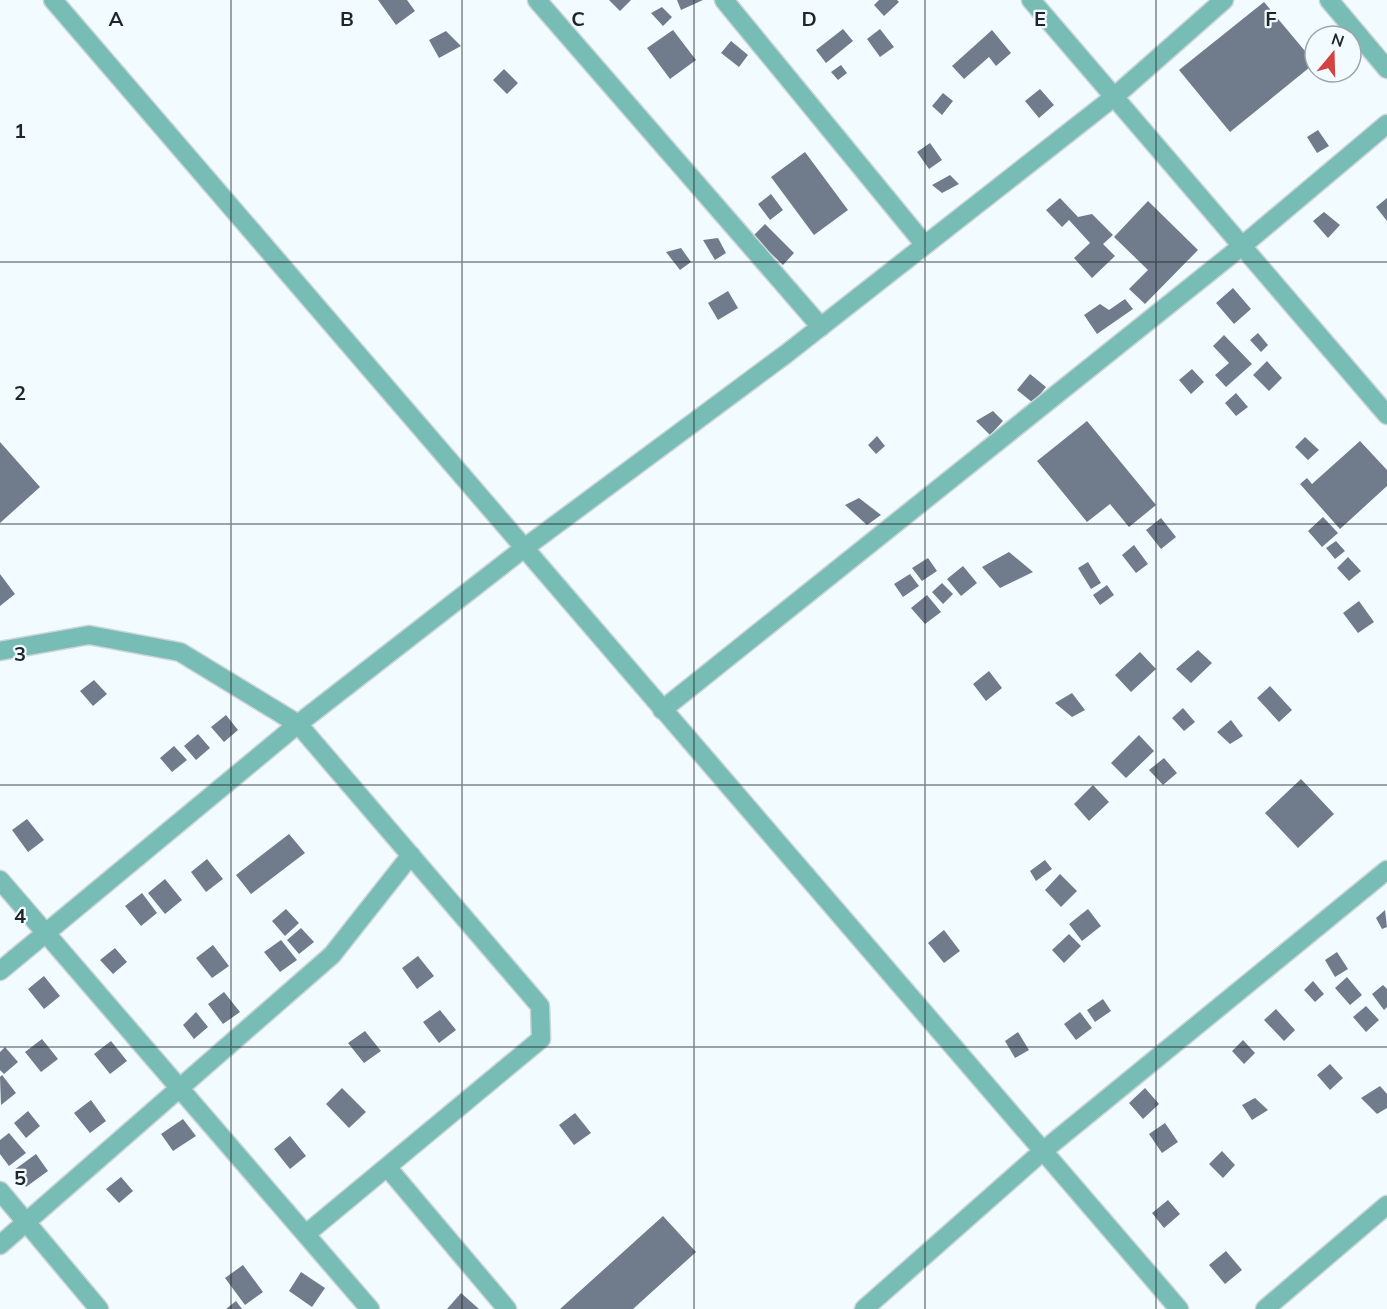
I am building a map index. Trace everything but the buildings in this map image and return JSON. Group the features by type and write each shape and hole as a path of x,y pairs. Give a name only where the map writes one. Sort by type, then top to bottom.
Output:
{"street":[{"path":"53,0 1179,1309"},
{"path":"537,0 821,327"},
{"path":"724,0 925,245"},
{"path":"1031,0 1387,415"},
{"path":"0,971 298,724 523,549 821,327 1114,97 1224,0"},
{"path":"1329,0 1387,69"},
{"path":"662,710 1242,246 1387,124"},
{"path":"0,651 89,635 180,652 298,724 540,1006 541,1039 306,1234"},
{"path":"0,1245 332,955 411,855"},
{"path":"864,1309 1043,1151 1387,870"},
{"path":"0,880 370,1309"},
{"path":"387,1167 507,1309"},
{"path":"0,1191 99,1309"},
{"path":"1266,1309 1387,1205"}]}
